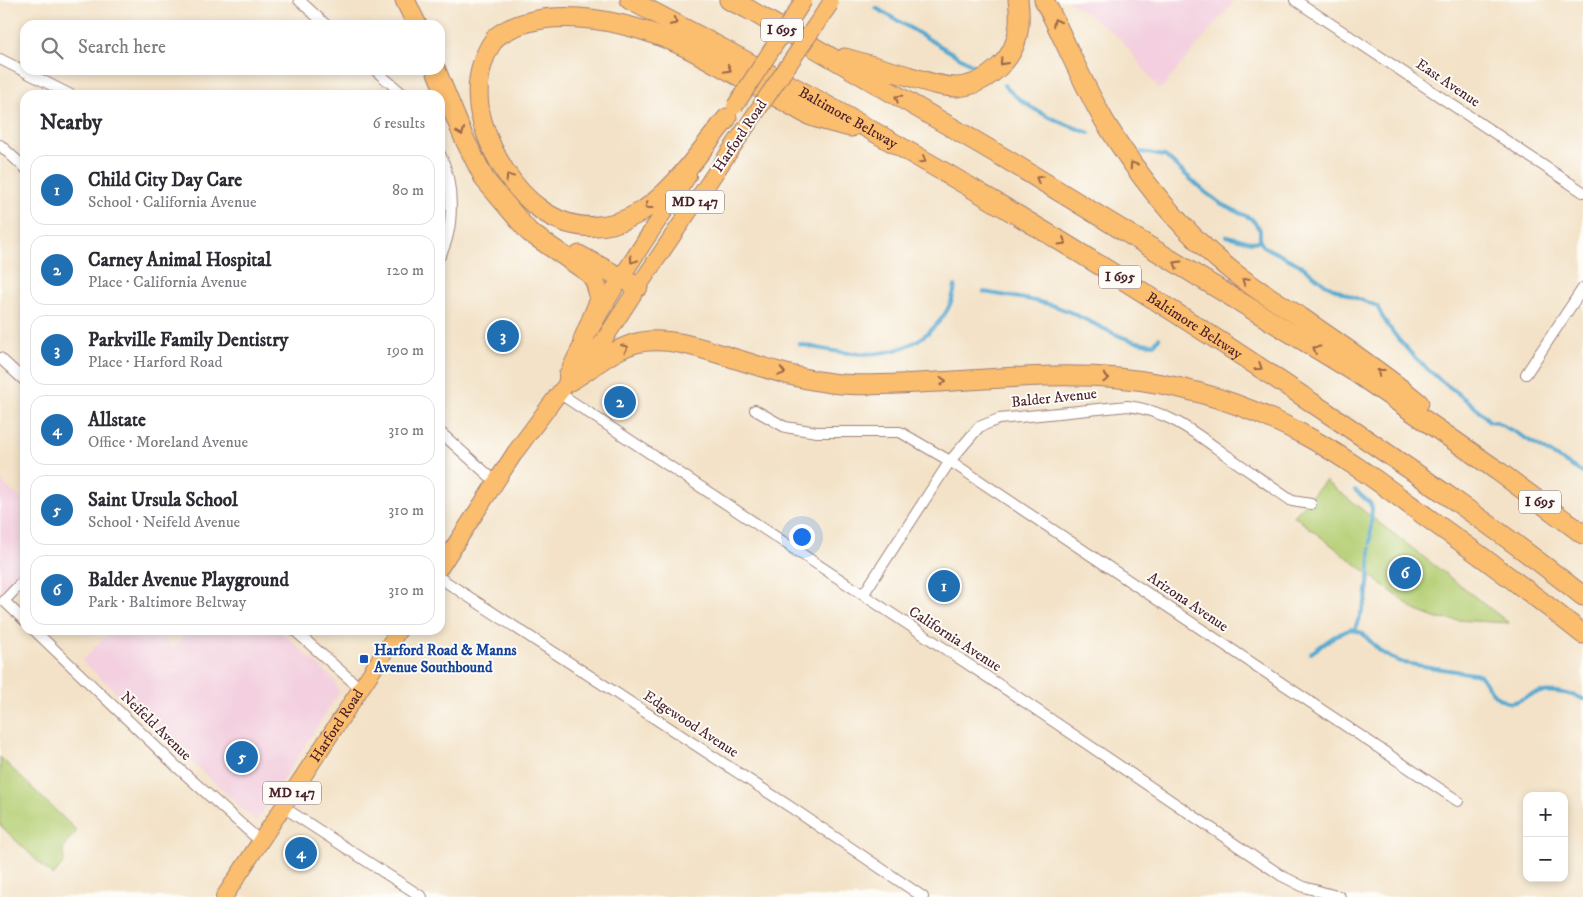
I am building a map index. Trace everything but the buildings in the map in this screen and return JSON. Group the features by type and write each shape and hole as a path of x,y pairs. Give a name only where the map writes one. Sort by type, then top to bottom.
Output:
{"highway":[{"path":"405,0 415,20"},
{"name":"Baltimore Beltway","path":"630,0 728,51 882,136 1098,264 1272,375 1477,516 1583,596"},
{"name":"I 695","path":"729,0 742,5 816,50 1006,159 1358,374 1498,471 1583,534"},
{"path":"816,50 936,84 968,85 991,75 1013,49 1020,22 1018,0"},
{"path":"1044,0 1082,80 1105,122 1138,172 1182,224 1212,254 1237,275 1396,384 1498,471"},
{"path":"731,112 676,181 657,200 637,214 615,223 598,226 577,225 561,222 535,207 523,196 502,166 488,141 482,120 479,102 480,72 489,46 509,23 537,8 568,3 581,5 600,9 647,26 811,116 882,136"},
{"path":"438,75 444,90"},
{"path":"445,92 464,138 485,180 528,232 588,273 595,281 599,289 600,299 583,340"},
{"path":"519,221 638,288"},
{"path":"563,387 623,348 640,343 660,341 682,342 783,373 817,381 843,384 1070,376 1151,382 1187,390 1223,400 1255,412 1328,448 1532,593 1583,634"}],"main road":[{"name":"Harford Road","path":"563,387 583,340 621,278 804,0"},
{"name":"Harford Road","path":"445,549 496,482 563,387 602,343 831,2"},
{"name":"Harford Road","path":"224,897 396,635"}],"street":[{"path":"299,0 321,20"},
{"name":"East Avenue","path":"1295,0 1583,192"},
{"path":"0,59 20,68"},
{"path":"34,75 61,90"},
{"path":"381,75 398,90"},
{"path":"0,145 20,163"},
{"path":"445,170 450,195 445,243"},
{"path":"1526,374 1583,288"},
{"path":"0,358 20,376"},
{"name":"California Avenue","path":"563,387 863,595 1282,876 1304,887 1340,897"},
{"name":"Balder Avenue","path":"863,595 950,461 974,431 986,423 999,420 1128,406 1164,415 1186,427 1292,501 1311,504"},
{"name":"Arizona Avenue","path":"755,410 785,427 817,432 900,432 950,461 1458,801"},
{"path":"445,436 496,482"},
{"name":"Edgewood Avenue","path":"445,581 787,805 923,897"},
{"path":"20,584 4,601 20,617"},
{"name":"Neifeld Avenue","path":"39,635 176,766 260,841"},
{"path":"300,635 360,688"},
{"path":"283,807 422,897"}],"shaded area":[{"path":"1068,0 1235,0 1160,90 1120,38"},
{"path":"0,480 20,498 20,572 0,593"},
{"path":"106,635 160,635 173,647 185,635 285,635 334,680 339,693 256,821 82,661"}],"green space":[{"path":"1325,481 1509,623 1437,619 1415,610 1294,516"},
{"path":"0,757 77,831 65,844 63,856 65,861 53,876 0,825"}],"waterway":[{"path":"876,8 976,67"},
{"path":"1004,85 1012,94 1032,108 1089,133"},
{"path":"1141,152 1165,156 1220,203 1252,219 1260,230 1260,241 1263,246 1302,266 1325,284 1377,306 1390,328 1408,350 1438,378 1475,406 1489,421 1496,422 1515,432 1583,473"},
{"path":"1227,236 1251,242 1260,241"},
{"path":"799,344 835,351 871,354 905,347 921,338 939,322 951,302 955,286"},
{"path":"984,292 1051,305 1130,340 1154,344 1159,338"},
{"path":"1355,490 1370,503 1372,508 1370,543"},
{"path":"1355,629 1366,600 1370,568 1370,548"},
{"path":"1311,653 1335,636 1351,629 1362,633 1380,651 1404,663 1480,675 1497,697 1508,702 1515,702 1533,694 1545,692 1565,693 1583,699"}],"place":[{"name":"Parkville Family Dentistry","path":"503,336"},
{"name":"Carney Animal Hospital","path":"620,402"},
{"name":"Balder Avenue Playground","path":"1405,573"},
{"name":"Child City Day Care","path":"944,586"},
{"name":"Harford Road & Manns Avenue Southbound","path":"364,659"},
{"name":"Saint Ursula School","path":"242,757"},
{"name":"Allstate","path":"301,853"}]}
